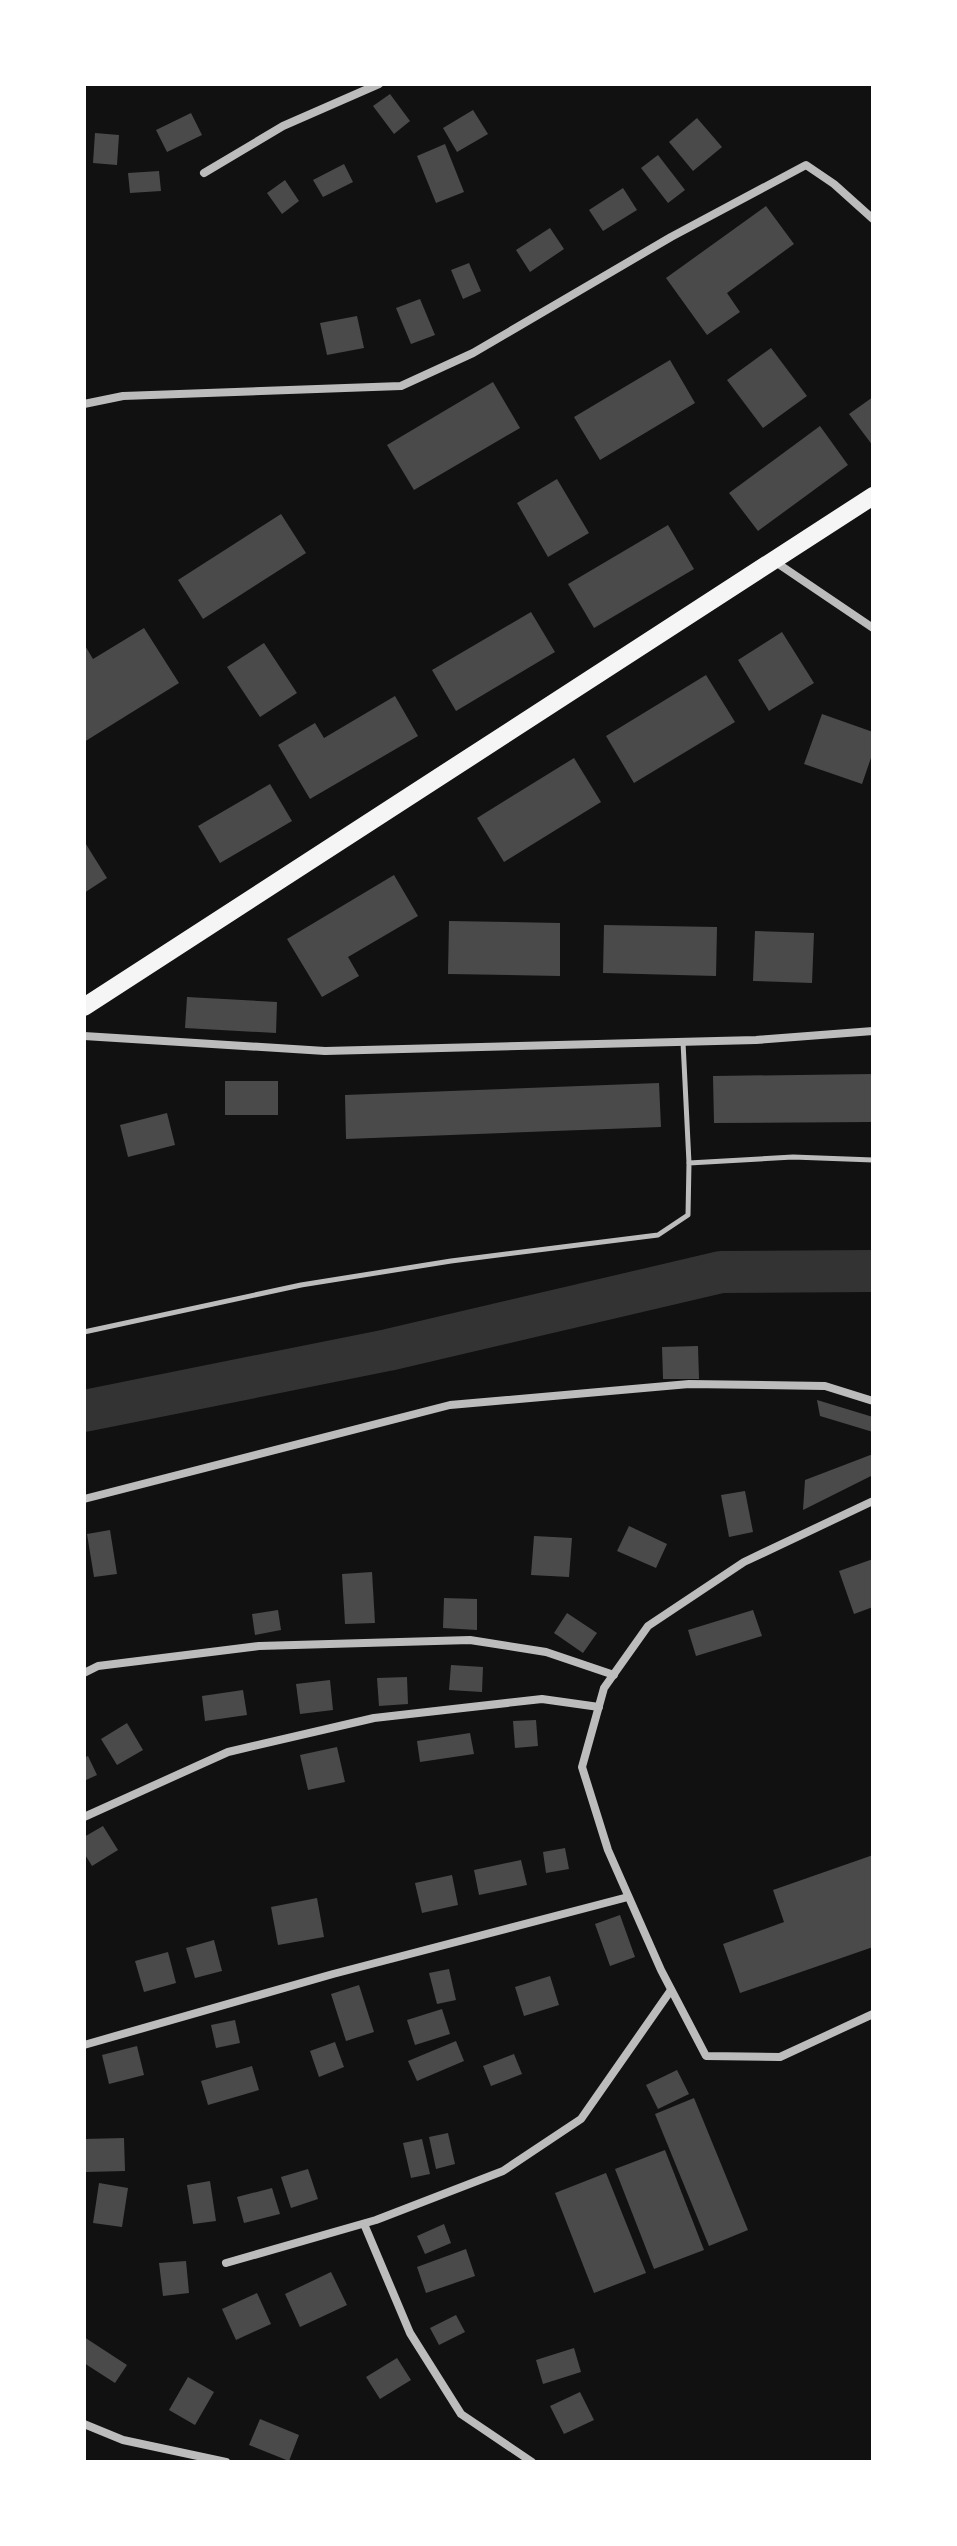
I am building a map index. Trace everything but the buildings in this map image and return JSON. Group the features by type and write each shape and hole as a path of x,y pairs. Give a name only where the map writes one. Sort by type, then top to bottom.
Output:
{"main road":[{"path":"84,1007 873,496"}],"street":[{"path":"204,173 283,126 379,84"},
{"path":"84,404 123,396 401,386 473,353 671,237 806,165 834,184 873,219"},
{"path":"773,561 873,628"},
{"path":"84,1036 325,1051 683,1042 873,1031"},
{"path":"84,1499 450,1405 689,1384 825,1386 873,1401"},
{"path":"873,1501 744,1562 648,1626 604,1688 582,1767 608,1850 628,1897 706,2056 780,2057 873,2014"},
{"path":"84,1673 98,1666 259,1646 470,1640 546,1652 614,1675"},
{"path":"84,1817 228,1752 374,1718 542,1699 599,1707"},
{"path":"84,2045 333,1974 628,1897"},
{"path":"226,2263 364,2224 503,2171 581,2119 671,1990"},
{"path":"364,2224 410,2333 461,2414 532,2462"},
{"path":"84,2424 123,2440 226,2462"}],"lane":[{"path":"84,1332 301,1285 451,1261 658,1235 688,1215 689,1163 683,1042"},
{"path":"689,1163 793,1157 873,1160"}],"waterway":[{"path":"84,1411 388,1350 721,1272 873,1271"}]}
